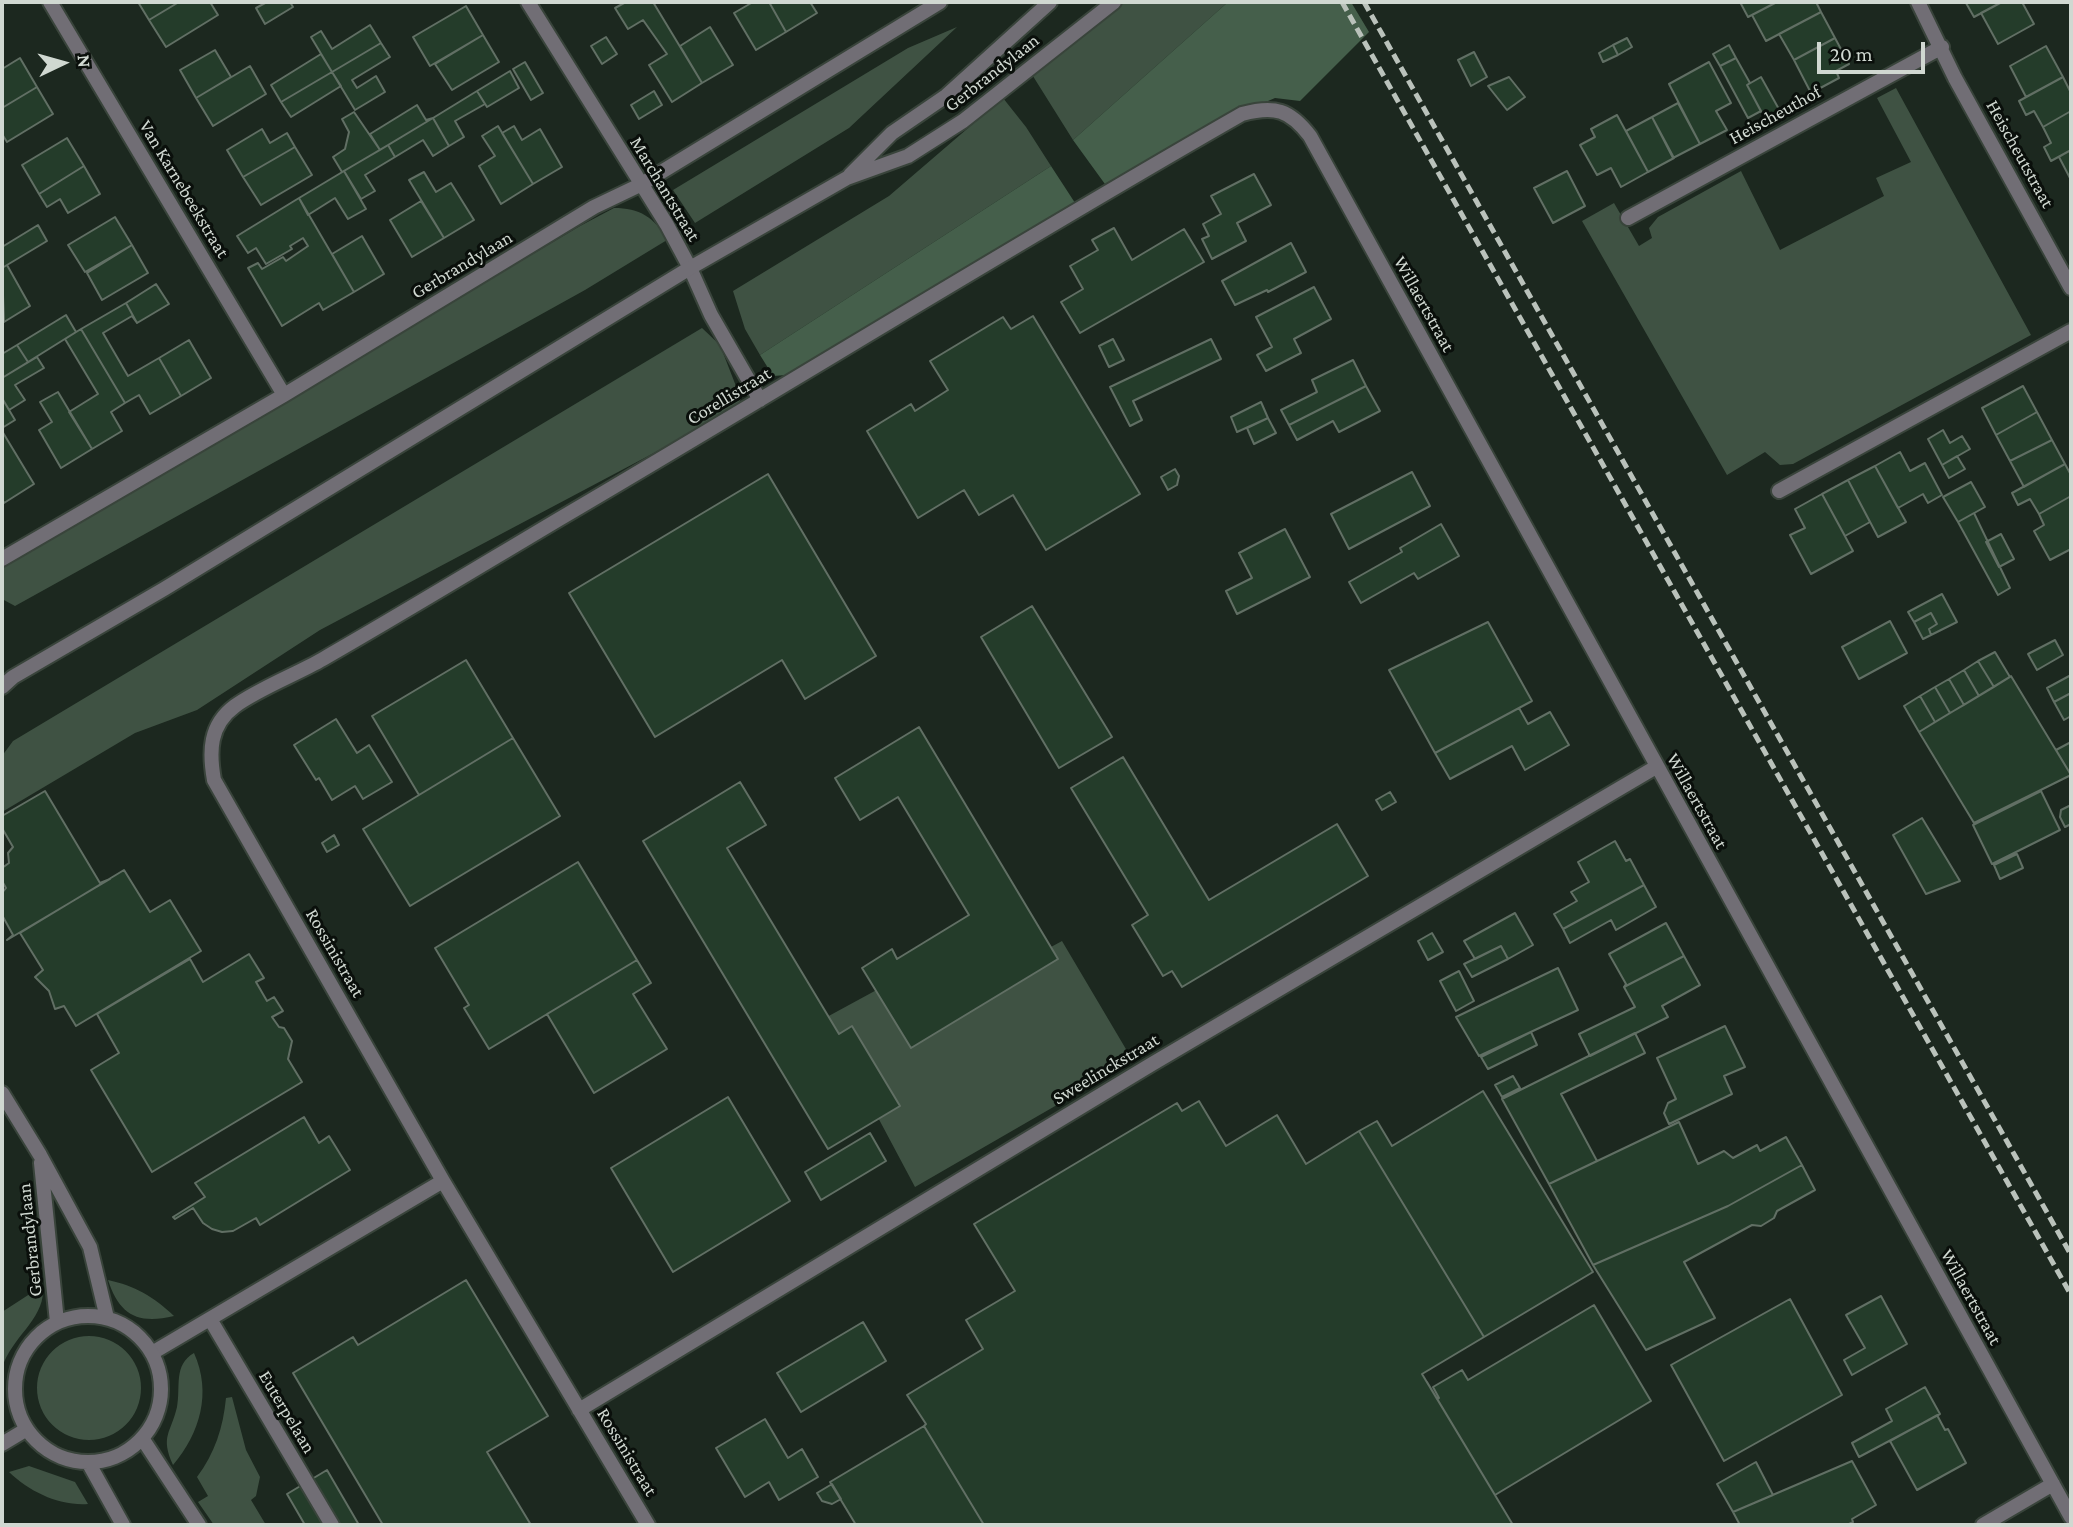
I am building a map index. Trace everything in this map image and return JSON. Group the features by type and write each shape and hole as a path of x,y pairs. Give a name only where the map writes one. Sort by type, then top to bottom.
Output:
{"street":[{"name":"Van Karnebeekstraat","path":"50,2 284,396"},
{"name":"Marchantstraat","path":"528,2 667,225 711,315 760,400"},
{"name":"Gerbrandylaan","path":"2,559 284,396 594,207 640,185 940,2"},
{"name":"Gerbrandylaan","path":"847,178 892,133 946,96 1050,2"},
{"name":"Gerbrandylaan","path":"2,687 13,677 164,589 690,268 847,178 908,156 962,121 1114,2"},
{"name":"Heischeutstraat","path":"1918,2 1955,78 2071,288"},
{"name":"Heischeuthof","path":"1629,218 1942,47"},
{"name":"Corellistraat","path":"211,740 220,722 234,707 322,659 1078,208 1242,114 1262,108 1281,111"},
{"name":"Willaertstraat","path":"1281,111 1298,121 1310,136 2071,1517"},
{"path":"1779,491 2071,331"},
{"name":"Rossinistraat","path":"211,740 210,760 214,780 443,1181 648,1525"},
{"name":"Sweelinckstraat","path":"579,1410 1152,1064 1656,767"},
{"name":"Gerbrandylaan","path":"2,1093 40,1154 90,1247 107,1318"},
{"name":"Gerbrandylaan","path":"40,1154 57,1322"},
{"path":"152,1353 443,1181"},
{"path":"81,1315 107,1318 124,1325 140,1337 152,1353 160,1374 160,1397 155,1419 142,1438 126,1451 108,1459 88,1462 70,1460 39,1443 27,1429 18,1410 15,1390 18,1369 26,1350 40,1334 57,1322 81,1315"},
{"name":"Euterpelaan","path":"210,1319 332,1525"},
{"path":"2,1444 27,1429"},
{"path":"142,1438 199,1525"},
{"path":"88,1462 123,1525"},
{"path":"1983,1525 2053,1484"}],"green space":[{"path":"1113,2 1228,2 1073,140 1031,73"},
{"path":"1228,2 1351,2 1369,32 1300,101 1275,98 1247,110 1110,191 1073,140"},
{"path":"957,27 849,128 695,223 673,190 908,48"},
{"path":"1896,88 2031,335 1793,464 1780,465 1765,452 1727,475 1582,221 1614,203 1639,246 1652,238 1649,228 1658,217 1741,171 1780,250 1884,196 1876,178 1911,162 1877,98"},
{"path":"1003,98 1051,166 760,355 745,329 733,291 889,196"},
{"path":"1051,166 1079,209 800,374 773,376 760,355"},
{"path":"614,208 645,215 657,225 667,240 585,290 15,606 2,599 2,568"},
{"path":"702,328 720,345 741,399 735,410 320,630 197,710 135,733 2,812 2,756 13,741"},
{"path":"987,930 1009,970 1062,941 1133,1061 915,1187 825,1018"},
{"path":"108,1280 143,1293 174,1316 150,1319 131,1314 118,1301"},
{"path":"39,1288 43,1291 38,1311 12,1347 2,1368 2,1312"},
{"path":"89,1336 109,1340 126,1351 137,1368 141,1388 137,1408 126,1425 109,1436 89,1440 69,1436 52,1425 41,1408 37,1388 41,1368 52,1351 69,1340"},
{"path":"194,1353 202,1383 200,1412 190,1440 173,1465 167,1441 177,1407 180,1370 187,1358"},
{"path":"232,1397 246,1450 260,1477 256,1496 251,1500 266,1525 214,1525 198,1502 208,1496 197,1477 217,1440 226,1398"},
{"path":"29,1466 75,1482 88,1504 66,1503 45,1496 26,1486 9,1472"}],"building":[{"path":"138,2 179,2 149,20"},
{"path":"179,2 210,2 218,15 166,47 149,20"},
{"path":"267,2 290,2 293,7 265,24 256,8"},
{"path":"626,2 653,2 702,83 672,102 649,65 667,54 643,20 628,29 615,8"},
{"path":"753,2 769,2 786,32 756,50 734,13"},
{"path":"769,2 810,2 817,13 786,32"},
{"path":"1740,2 1777,2 1748,17"},
{"path":"1777,2 1816,2 1821,12 1766,41 1752,15"},
{"path":"2002,2 1974,17 1966,3"},
{"path":"2002,2 2022,2 2034,24 1998,44 1981,13"},
{"path":"466,6 483,35 430,66 413,37"},
{"path":"1821,12 1835,38 1794,60 1779,34"},
{"path":"370,25 381,43 332,72 311,37 321,31 332,49"},
{"path":"710,27 733,65 702,83 680,46"},
{"path":"483,35 499,62 452,90 435,64"},
{"path":"606,37 617,54 602,64 591,46"},
{"path":"1627,38 1632,47 1618,55 1613,45"},
{"path":"1835,38 1849,64 1836,71 1839,78 1811,93 1794,60"},
{"path":"381,43 390,57 352,80 357,88 376,76 385,92 355,110 332,72"},
{"path":"1613,45 1618,55 1603,62 1599,53"},
{"path":"1729,45 1736,58 1720,66 1713,54"},
{"path":"2046,46 2063,77 2026,97 2010,66"},
{"path":"215,50 231,77 196,98 180,70"},
{"path":"1474,52 1487,77 1471,86 1458,60"},
{"path":"321,54 332,72 281,102 271,85"},
{"path":"20,58 37,87 2,108 2,69"},
{"path":"1736,58 1761,111 1748,118 1720,66"},
{"path":"525,62 543,93 531,100 513,69"},
{"path":"1709,62 1731,103 1716,111 1727,130 1700,144 1669,84"},
{"path":"250,66 266,94 213,126 196,98"},
{"path":"510,71 519,88 487,107 477,91"},
{"path":"332,72 341,86 291,117 281,102"},
{"path":"1509,77 1525,97 1507,110 1488,86"},
{"path":"1761,77 1780,111 1765,119 1747,85"},
{"path":"2063,77 2071,93 2071,111 2043,127 2034,111 2026,115 2019,101"},
{"path":"37,87 53,114 7,142 2,134 2,108"},
{"path":"477,91 485,104 455,121 464,137 449,146 433,118"},
{"path":"654,91 662,105 639,119 631,105"},
{"path":"1678,103 1700,144 1673,158 1652,117"},
{"path":"417,105 426,120 433,118 380,150 370,134"},
{"path":"2071,111 2071,150 2051,161 2044,147 2051,143 2043,127"},
{"path":"354,112 380,150 342,172 333,157 345,149 349,132 342,119"},
{"path":"1617,115 1648,172 1621,187 1611,168 1597,175 1580,145 1595,137 1591,129"},
{"path":"1652,117 1674,158 1648,172 1626,131"},
{"path":"433,118 449,146 433,156 423,140 395,157 388,145"},
{"path":"498,126 533,184 501,204 479,166 495,156 482,136"},
{"path":"514,126 522,140 540,129 562,167 533,184 502,133"},
{"path":"262,129 270,143 287,133 295,147 243,177 227,150"},
{"path":"67,138 84,166 39,194 22,165"},
{"path":"388,145 395,157 365,175 375,191 361,199 344,171"},
{"path":"295,147 312,175 261,205 243,177"},
{"path":"2071,150 2071,180 2059,157"},
{"path":"84,166 100,194 68,213 60,199 47,207 39,194"},
{"path":"344,171 366,209 348,219 335,198 308,215 299,198"},
{"path":"1567,171 1585,206 1553,223 1534,188"},
{"path":"424,172 436,192 451,183 474,220 444,238 409,180"},
{"path":"1254,174 1271,205 1237,223 1246,241 1212,259 1202,239 1209,236 1203,224 1221,214 1211,196"},
{"path":"299,198 354,292 323,310 319,303 282,326 248,268 258,263 262,269 283,257 286,261 308,246 303,238 290,246 292,249 266,264 256,248 248,253 237,236"},
{"path":"421,201 444,238 412,257 390,220"},
{"path":"115,217 132,245 85,272 68,245"},
{"path":"38,225 47,241 2,268 2,247"},
{"path":"1114,228 1132,260 1184,229 1204,262 1080,333 1061,302 1083,289 1070,266 1098,250 1092,240"},
{"path":"362,236 384,274 354,292 332,254"},
{"path":"1291,243 1306,272 1268,292 1267,290 1235,305 1222,281"},
{"path":"132,245 148,273 102,300 87,273"},
{"path":"7,265 30,306 4,322 2,268"},
{"path":"156,284 169,304 137,323 126,303"},
{"path":"1314,287 1331,319 1294,339 1301,353 1266,371 1257,355 1272,347 1256,317"},
{"path":"126,303 137,323 132,316 103,333 128,376 159,358 181,396 150,414 139,395 125,403 81,329"},
{"path":"66,315 76,332 28,362 17,345"},
{"path":"1033,316 1140,494 1046,550 1013,495 979,515 964,490 918,518 867,431 911,404 915,411 948,390 930,361 1003,317 1011,329"},
{"path":"81,329 125,403 111,412 122,431 92,449 69,412 98,394 65,339"},
{"path":"1113,339 1124,360 1109,367 1099,346"},
{"path":"1211,339 1221,359 1133,401 1142,420 1130,426 1110,387"},
{"path":"189,340 211,378 181,396 159,358"},
{"path":"17,345 28,362 2,378 2,354"},
{"path":"37,357 44,368 15,385 25,400 9,410 2,398 2,378"},
{"path":"1353,360 1366,386 1289,425 1281,410 1317,392 1312,380"},
{"path":"1366,386 1380,411 1339,432 1333,421 1297,440 1289,425"},
{"path":"2023,386 2037,412 1996,435 1982,408"},
{"path":"58,392 92,449 61,468 39,430 52,422 40,402"},
{"path":"2,398 15,420 2,428"},
{"path":"1261,402 1268,418 1237,432 1231,417"},
{"path":"2037,412 2052,440 2010,461 1996,435"},
{"path":"1268,418 1276,433 1254,444 1247,428"},
{"path":"1943,430 1950,443 1962,436 1970,449 1942,465 1928,439"},
{"path":"2,431 34,484 4,503 2,499"},
{"path":"2052,440 2065,464 2024,487 2010,461"},
{"path":"1900,452 1910,471 1925,463 1942,495 1928,503 1923,494 1898,508 1875,466"},
{"path":"1957,456 1965,469 1949,478 1942,465"},
{"path":"2065,464 2071,475 2071,496 2039,514 2030,499 2018,505 2012,493"},
{"path":"1875,466 1906,522 1878,537 1848,480"},
{"path":"1175,469 1179,476 1177,485 1168,490 1161,477"},
{"path":"1412,472 1430,506 1349,549 1331,514"},
{"path":"768,474 876,656 805,699 782,660 655,737 569,593"},
{"path":"1848,480 1870,522 1845,536 1822,494"},
{"path":"1971,482 1985,507 1958,522 1943,497"},
{"path":"1822,494 1853,551 1811,574 1790,535 1805,528 1795,509"},
{"path":"2071,496 2071,549 2050,560 2034,531 2044,525 2039,514"},
{"path":"1974,513 2010,588 1998,595 1958,522"},
{"path":"1441,524 1459,556 1418,579 1414,573 1361,603 1349,582 1402,552 1400,548"},
{"path":"1285,529 1310,577 1237,614 1226,591 1252,578 1239,553"},
{"path":"2001,534 2014,559 1999,567 1986,542"},
{"path":"1942,594 1957,622 1931,635 1929,629 1937,624 1931,613 1914,622 1908,612"},
{"path":"1032,606 1112,737 1059,768 981,637"},
{"path":"1931,613 1937,624 1929,629 1931,635 1923,639 1914,622"},
{"path":"1890,621 1907,653 1859,679 1842,647"},
{"path":"1488,622 1532,701 1435,753 1389,670"},
{"path":"2055,640 2063,655 2037,670 2028,654"},
{"path":"1995,652 2010,677 1994,687 1978,661"},
{"path":"466,660 513,738 419,795 372,716"},
{"path":"1978,661 1994,687 1979,696 1964,670"},
{"path":"1964,670 1979,696 1964,705 1949,679"},
{"path":"2071,675 2071,693 2054,702 2047,688"},
{"path":"2011,676 2071,775 1974,823 1919,732"},
{"path":"1949,679 1964,705 1950,713 1935,687"},
{"path":"1935,687 1950,713 1935,722 1920,696"},
{"path":"2071,693 2071,716 2064,720 2054,702"},
{"path":"1920,696 1935,722 1919,732 1904,706"},
{"path":"1519,708 1528,724 1550,712 1569,745 1525,770 1512,746 1450,779 1435,753"},
{"path":"336,719 357,753 369,745 392,782 363,799 355,786 332,800 294,745"},
{"path":"919,727 1058,959 911,1048 862,968 892,949 897,959 969,915 898,797 860,820 835,778"},
{"path":"513,738 560,816 410,906 363,829"},
{"path":"2071,742 2071,775 2056,750"},
{"path":"1123,757 1209,900 1337,824 1368,876 1182,987 1172,971 1163,976 1132,925 1148,915 1071,788"},
{"path":"740,782 766,825 727,848 839,1034 852,1026 900,1106 828,1149 643,841"},
{"path":"45,791 100,883 110,879 7,940 13,935 2,915 2,893 6,888 2,881 2,868 9,863 8,853 13,847 2,828 2,816"},
{"path":"2041,791 2060,830 1992,864 1973,825"},
{"path":"1390,792 1396,802 1382,810 1376,800"},
{"path":"2071,805 2071,824 2065,827 2060,817 2061,810"},
{"path":"1922,818 1960,881 1926,894 1893,835"},
{"path":"334,835 339,845 327,852 322,843"},
{"path":"1615,841 1626,861 1630,859 1644,885 1563,929 1554,914 1577,901 1571,892 1589,882 1578,862"},
{"path":"2017,854 2023,868 2000,879 1994,865"},
{"path":"578,862 637,960 489,1049 464,1008 469,1005 435,948"},
{"path":"124,870 150,912 170,900 201,951 76,1026 64,1006 55,1009 49,991 35,977 43,970 20,933"},
{"path":"1644,885 1656,907 1616,930 1611,920 1570,943 1563,929"},
{"path":"1515,913 1533,945 1508,959 1501,946 1475,959 1464,941"},
{"path":"1666,923 1684,956 1624,987 1626,984 1609,954"},
{"path":"1432,933 1443,952 1428,960 1418,941"},
{"path":"1501,946 1508,959 1472,977 1464,964"},
{"path":"249,954 264,978 256,982 267,1001 274,997 283,1011 272,1017 279,1027 284,1028 292,1041 288,1059 302,1082 152,1172 91,1070 119,1053 97,1014 190,959 203,982"},
{"path":"1684,956 1700,985 1662,1006 1668,1017 1590,1056 1579,1034 1635,1007 1624,987"},
{"path":"637,960 651,983 633,994 667,1049 594,1093 547,1014"},
{"path":"1558,968 1578,1010 1479,1056 1456,1017"},
{"path":"1459,971 1474,1001 1456,1011 1440,981"},
{"path":"1725,1026 1745,1067 1724,1076 1732,1094 1669,1124 1664,1113 1668,1103 1676,1099 1657,1058"},
{"path":"1531,1032 1537,1045 1488,1069 1481,1057"},
{"path":"1635,1033 1645,1053 1561,1094 1597,1161 1549,1184 1502,1099"},
{"path":"1513,1076 1520,1088 1502,1097 1495,1085"},
{"path":"1483,1091 1593,1272 1484,1337 1359,1131 1377,1121 1392,1146"},
{"path":"728,1097 790,1201 673,1272 611,1168"},
{"path":"1199,1101 1226,1146 1277,1115 1306,1164 1359,1131 1484,1337 1422,1374 1513,1525 984,1525 907,1395 983,1349 966,1320 1015,1291 974,1224 1177,1103 1182,1111"},
{"path":"304,1117 319,1143 329,1136 350,1170 260,1225 256,1218 233,1231 222,1232 203,1223 193,1208 175,1219 173,1217 205,1197 195,1183"},
{"path":"1679,1122 1698,1164 1724,1151 1733,1158 1757,1145 1760,1151 1786,1137 1802,1165 1728,1206 1593,1265 1549,1184"},
{"path":"870,1133 886,1161 821,1200 805,1172"},
{"path":"1802,1165 1815,1190 1777,1211 1774,1218 1761,1226 1752,1225 1684,1262 1715,1318 1646,1350 1593,1265 1728,1206"},
{"path":"466,1280 548,1416 487,1452 531,1525 383,1525 293,1373 353,1337 358,1345"},
{"path":"1881,1296 1907,1344 1852,1375 1844,1360 1865,1348 1846,1315"},
{"path":"1790,1299 1842,1395 1724,1461 1671,1365"},
{"path":"1594,1305 1651,1401 1495,1495 1437,1399 1439,1398 1433,1387 1462,1370 1468,1380"},
{"path":"863,1322 886,1361 801,1412 777,1373"},
{"path":"1925,1387 1940,1414 1859,1457 1852,1443 1892,1421 1886,1409"},
{"path":"1937,1415 1945,1430 1948,1429 1966,1463 1917,1490 1890,1441"},
{"path":"765,1419 788,1458 802,1449 818,1477 779,1500 769,1482 745,1497 716,1448"},
{"path":"924,1426 984,1525 856,1525 830,1482"},
{"path":"1852,1461 1876,1505 1852,1519 1853,1522 1847,1525 1740,1525 1733,1512"},
{"path":"1756,1462 1773,1495 1733,1512 1717,1484"},
{"path":"327,1470 359,1525 305,1525 287,1494"},
{"path":"832,1484 841,1499 832,1504 822,1501 817,1493"}],"railway":[{"path":"1342,2 2071,1295"},
{"path":"1364,2 2071,1255"}]}
